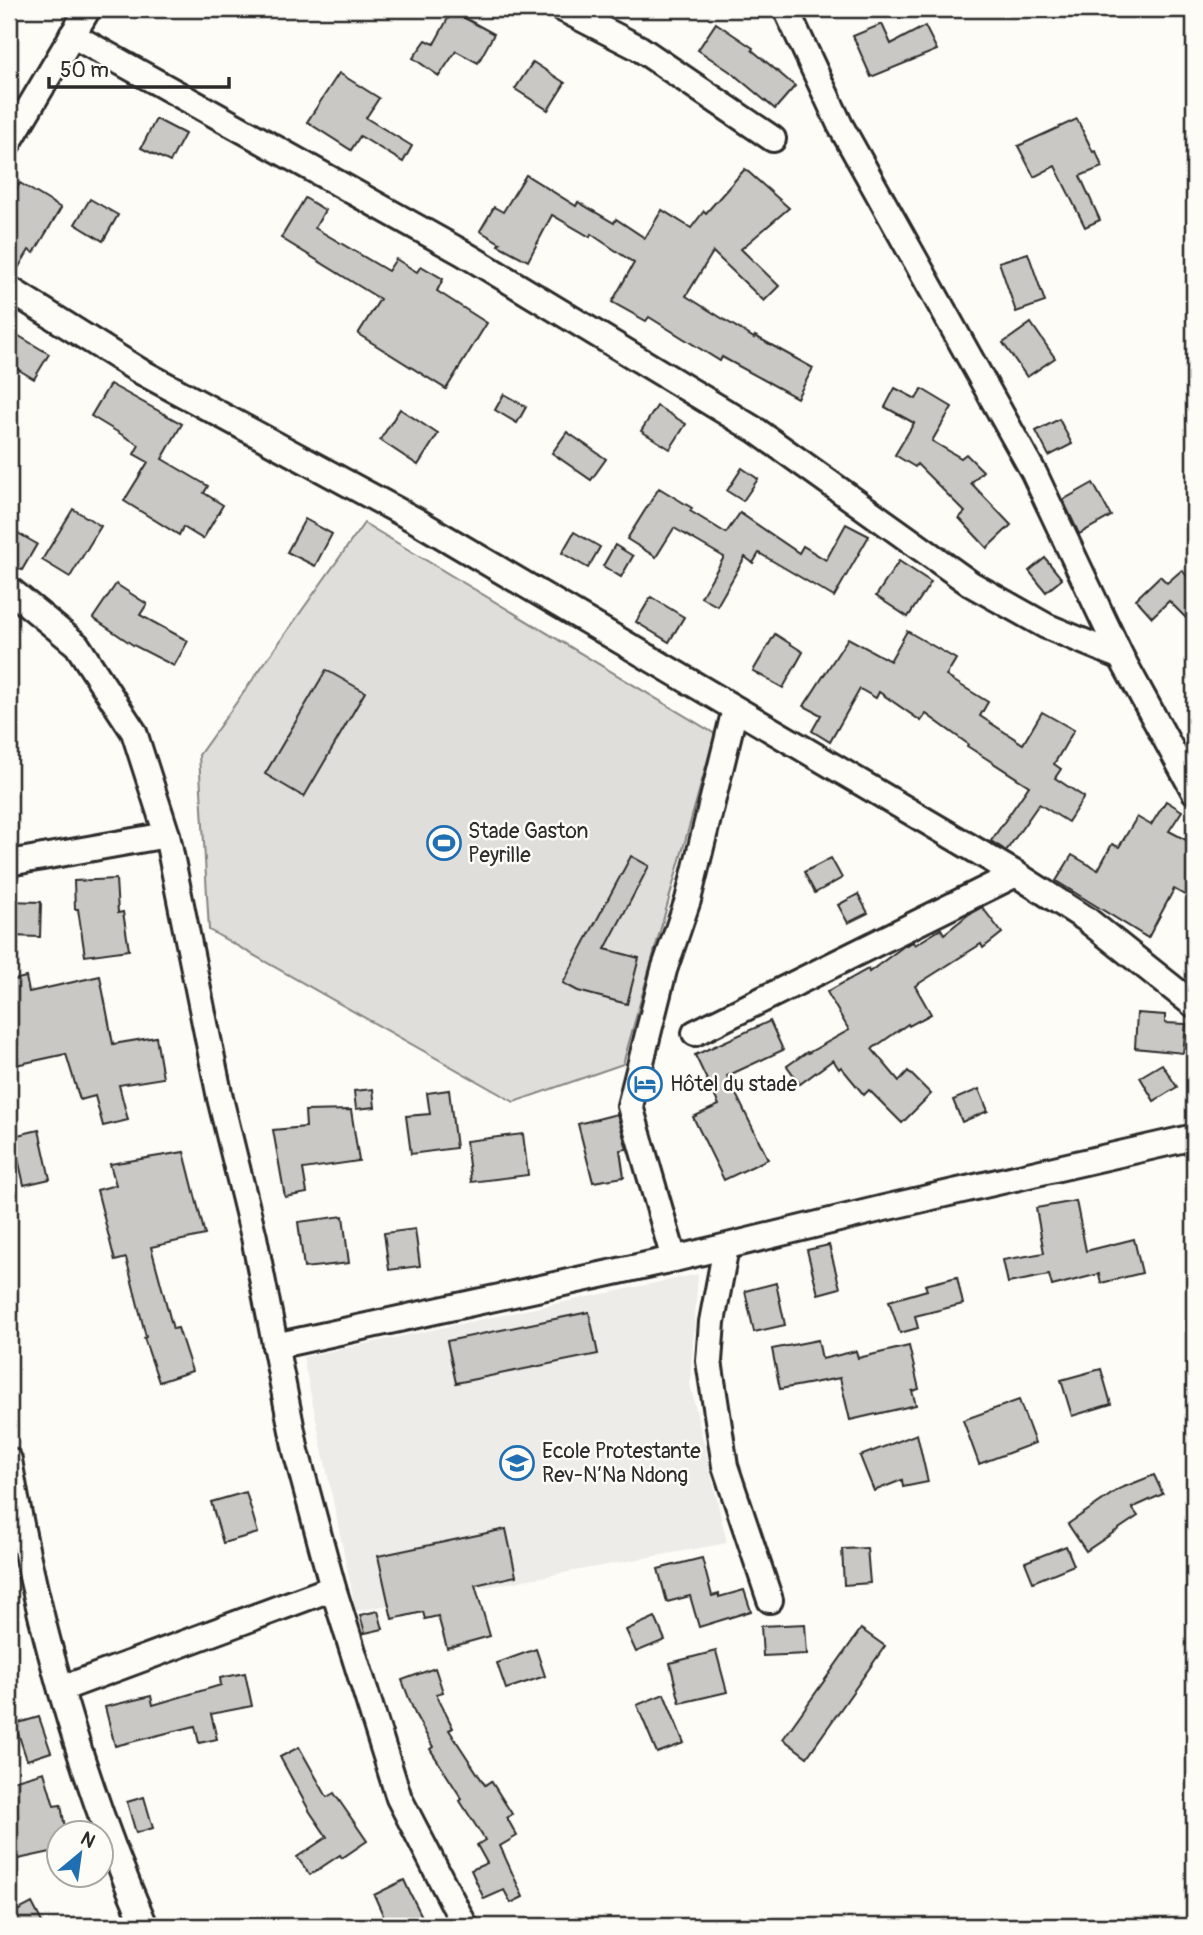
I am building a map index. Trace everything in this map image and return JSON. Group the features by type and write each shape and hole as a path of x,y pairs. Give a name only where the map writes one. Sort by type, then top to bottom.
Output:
{"street":[{"path":"9,142 88,9"},
{"path":"563,9 639,48 773,139"},
{"path":"786,9 840,125 1034,473 1121,657 1194,791"},
{"path":"72,35 463,253 757,431 971,584 1046,626 1121,657"},
{"path":"9,289 138,370 417,521 1016,874 1086,919 1194,1005"},
{"path":"9,589 78,645 134,732 167,835 220,1098 254,1237 296,1451 333,1588 399,1798 465,1926"},
{"path":"674,1259 630,1106 664,970 688,900 735,709"},
{"path":"9,863 167,835"},
{"path":"695,1034 1016,874"},
{"path":"275,1346 674,1259 1194,1137"},
{"path":"726,1247 712,1322 709,1361 724,1466 770,1601"},
{"path":"9,1460 17,1506 78,1751 145,1926"},
{"path":"61,1689 333,1588"}],"shaded area":[{"name":"Stade Gaston Peyrille","path":"364,523 715,734 623,1064 514,1102 209,930 199,755"},
{"name":"Ecole Protestante Rev-N’Na Ndong","path":"698,1274 690,1384 727,1543 356,1611 303,1357"}],"building":[{"path":"452,11 494,34 478,63 456,51 439,76 413,58 426,40 434,44"},
{"path":"716,23 753,48 752,50 795,86 775,109 732,73 698,50"},
{"path":"882,24 891,44 925,26 937,50 871,77 853,36"},
{"path":"533,62 565,83 548,110 515,89"},
{"path":"339,73 379,98 366,118 412,146 403,162 360,136 351,150 307,122"},
{"path":"156,119 185,134 170,162 141,148"},
{"path":"1077,119 1102,167 1080,176 1100,220 1085,227 1055,166 1034,177 1018,146"},
{"path":"745,169 789,208 741,249 779,286 764,301 713,252 686,296 754,338 755,336 813,368 797,398 722,357 720,361 649,317 646,321 612,302 634,263 591,234 590,237 552,215 528,261 498,245 500,243 480,231 494,207 503,212 526,175 576,206 578,202 614,223 616,219 645,238 662,210 691,228"},
{"path":"20,183 61,208 34,253 29,250 14,275 9,274 9,202"},
{"path":"305,198 325,210 315,228 388,271 396,259 417,272 421,266 443,279 437,291 487,323 446,389 358,334 380,299 281,238"},
{"path":"90,199 118,215 103,241 75,224"},
{"path":"1028,253 1045,302 1016,312 999,262"},
{"path":"1031,323 1055,358 1027,377 1003,343"},
{"path":"9,330 49,354 34,379 9,364"},
{"path":"110,384 182,424 162,459 208,486 204,493 223,505 203,539 183,527 179,535 124,501 148,462 134,454 139,445 91,416"},
{"path":"895,388 916,399 922,389 952,407 932,441 961,458 966,454 983,471 971,483 1011,525 987,548 959,518 965,512 917,464 915,467 895,455 914,423 885,407"},
{"path":"504,394 526,407 517,423 495,410"},
{"path":"657,406 686,424 670,449 641,431"},
{"path":"400,409 438,434 418,465 380,440"},
{"path":"1059,419 1072,444 1049,456 1036,431"},
{"path":"567,432 606,459 591,480 552,453"},
{"path":"742,468 758,479 743,501 727,491"},
{"path":"1093,483 1111,516 1079,534 1063,500"},
{"path":"659,488 726,533 740,513 799,553 803,546 826,560 846,524 869,536 834,597 759,553 753,563 745,557 717,606 701,597 724,557 674,528 656,557 627,539"},
{"path":"73,509 101,526 70,577 42,560"},
{"path":"305,519 332,534 315,566 287,552"},
{"path":"9,528 37,544 22,570 9,562"},
{"path":"574,532 600,547 588,568 562,553"},
{"path":"615,545 633,556 621,577 603,566"},
{"path":"1045,558 1062,579 1046,592 1029,571"},
{"path":"899,561 931,582 908,617 876,596"},
{"path":"1182,570 1194,585 1194,626 1169,601 1152,617 1136,599 1160,576 1167,583"},
{"path":"116,584 147,604 140,615 188,641 174,666 133,645 93,618"},
{"path":"651,597 684,617 669,642 636,622"},
{"path":"907,631 956,659 946,676 988,702 980,716 1023,744 1042,712 1074,730 1054,764 1061,769 1055,778 1084,797 1068,822 1039,804 1006,851 991,841 1029,786 967,746 968,744 926,714 921,721 879,692 876,698 860,689 830,742 812,731 821,715 804,706 848,638 890,661"},
{"path":"775,634 803,652 783,688 753,671"},
{"path":"326,670 365,692 304,797 265,774"},
{"path":"1166,801 1182,811 1169,831 1194,844 1194,900 1174,889 1148,938 1056,881 1072,855 1098,870 1112,844 1119,847 1137,817 1151,825"},
{"path":"631,856 649,866 605,949 639,958 627,1004 578,991 563,983"},
{"path":"831,858 842,878 815,893 804,872"},
{"path":"116,879 118,913 123,912 129,950 85,956 78,909 75,909 74,881"},
{"path":"858,894 868,913 848,923 838,905"},
{"path":"9,901 41,902 40,937 9,936"},
{"path":"982,907 1002,933 983,948 981,944 915,986 931,1014 909,1026 908,1024 872,1049 899,1081 908,1071 931,1094 902,1123 869,1090 864,1095 833,1060 800,1084 787,1066 849,1030 827,992 868,969 869,972 904,946 913,942 915,945 941,929 944,934"},
{"path":"100,976 113,1044 156,1037 163,1078 119,1085 128,1120 103,1126 95,1096 80,1100 66,1054 11,1066 9,1054 9,981 26,977 29,992"},
{"path":"1137,1013 1165,1015 1165,1023 1186,1024 1183,1053 1135,1048"},
{"path":"770,1021 783,1050 727,1076 768,1159 724,1180 693,1117 719,1105 695,1055"},
{"path":"1162,1064 1177,1087 1154,1101 1140,1077"},
{"path":"373,1089 375,1107 356,1109 354,1091"},
{"path":"979,1089 988,1111 962,1122 953,1100"},
{"path":"449,1090 456,1148 411,1154 406,1116 430,1114 427,1093"},
{"path":"351,1110 359,1161 303,1169 307,1193 285,1197 273,1130 306,1127 305,1111"},
{"path":"617,1114 627,1149 620,1150 624,1177 593,1182 578,1124"},
{"path":"39,1130 50,1179 24,1185 13,1136"},
{"path":"523,1134 528,1175 471,1182 466,1141"},
{"path":"184,1152 205,1235 151,1247 173,1329 178,1328 192,1371 159,1382 144,1338 146,1337 126,1258 115,1261 97,1190 116,1185 110,1164"},
{"path":"1076,1201 1086,1251 1134,1239 1142,1273 1101,1283 1099,1274 1052,1286 1049,1275 1008,1283 1003,1260 1044,1253 1036,1208"},
{"path":"343,1216 349,1263 304,1268 298,1222"},
{"path":"415,1229 420,1266 389,1270 384,1233"},
{"path":"829,1245 840,1288 818,1294 807,1250"},
{"path":"957,1277 963,1304 915,1316 918,1328 900,1333 889,1301 927,1290 925,1285"},
{"path":"776,1283 785,1325 754,1332 745,1291"},
{"path":"589,1312 598,1354 456,1383 447,1341"},
{"path":"818,1340 822,1359 856,1351 858,1358 909,1346 919,1389 912,1391 916,1405 850,1420 840,1378 780,1389 772,1349"},
{"path":"1101,1369 1111,1404 1072,1416 1061,1380"},
{"path":"1019,1400 1035,1443 979,1464 963,1420"},
{"path":"917,1434 928,1482 903,1487 902,1480 874,1491 860,1456"},
{"path":"1154,1475 1163,1494 1132,1508 1138,1516 1086,1551 1068,1524 1119,1489"},
{"path":"246,1492 258,1533 223,1543 211,1502"},
{"path":"506,1529 516,1576 475,1585 490,1636 447,1648 438,1616 425,1619 423,1612 392,1619 378,1556"},
{"path":"1066,1546 1074,1565 1033,1582 1025,1562"},
{"path":"867,1548 870,1583 844,1585 842,1549"},
{"path":"702,1558 712,1596 719,1594 719,1597 744,1590 751,1611 699,1627 690,1596 667,1602 658,1569"},
{"path":"378,1611 383,1629 365,1633 360,1615"},
{"path":"655,1617 665,1640 636,1652 626,1630"},
{"path":"805,1624 807,1654 763,1656 761,1626"},
{"path":"861,1629 885,1646 807,1757 783,1739"},
{"path":"536,1649 545,1676 506,1689 497,1663"},
{"path":"716,1651 727,1692 680,1703 670,1663"},
{"path":"435,1668 443,1692 436,1694 453,1728 449,1730 485,1785 491,1781 512,1814 507,1818 517,1836 500,1846 523,1897 511,1903 504,1890 484,1899 471,1870 487,1863 477,1845 485,1840 430,1749 433,1747 415,1714 402,1680"},
{"path":"245,1673 252,1706 211,1714 217,1739 199,1743 195,1726 115,1746 105,1707 151,1696 153,1705 221,1685 220,1678"},
{"path":"664,1694 684,1743 657,1753 637,1705"},
{"path":"39,1717 51,1752 27,1760 15,1724"},
{"path":"299,1747 327,1797 334,1793 367,1841 310,1875 297,1857 327,1837 280,1757"},
{"path":"44,1772 54,1806 61,1805 64,1820 46,1820 46,1853 9,1861 9,1782"},
{"path":"144,1797 153,1828 136,1833 127,1802"},
{"path":"404,1880 427,1926 388,1926 374,1895"},
{"path":"32,1903 44,1926 9,1926 9,1915"}],"place":[{"name":"Stade Gaston Peyrille","path":"444,843"},
{"name":"Hôtel du stade","path":"645,1084"},
{"name":"Ecole Protestante Rev-N’Na Ndong","path":"517,1463"}]}
